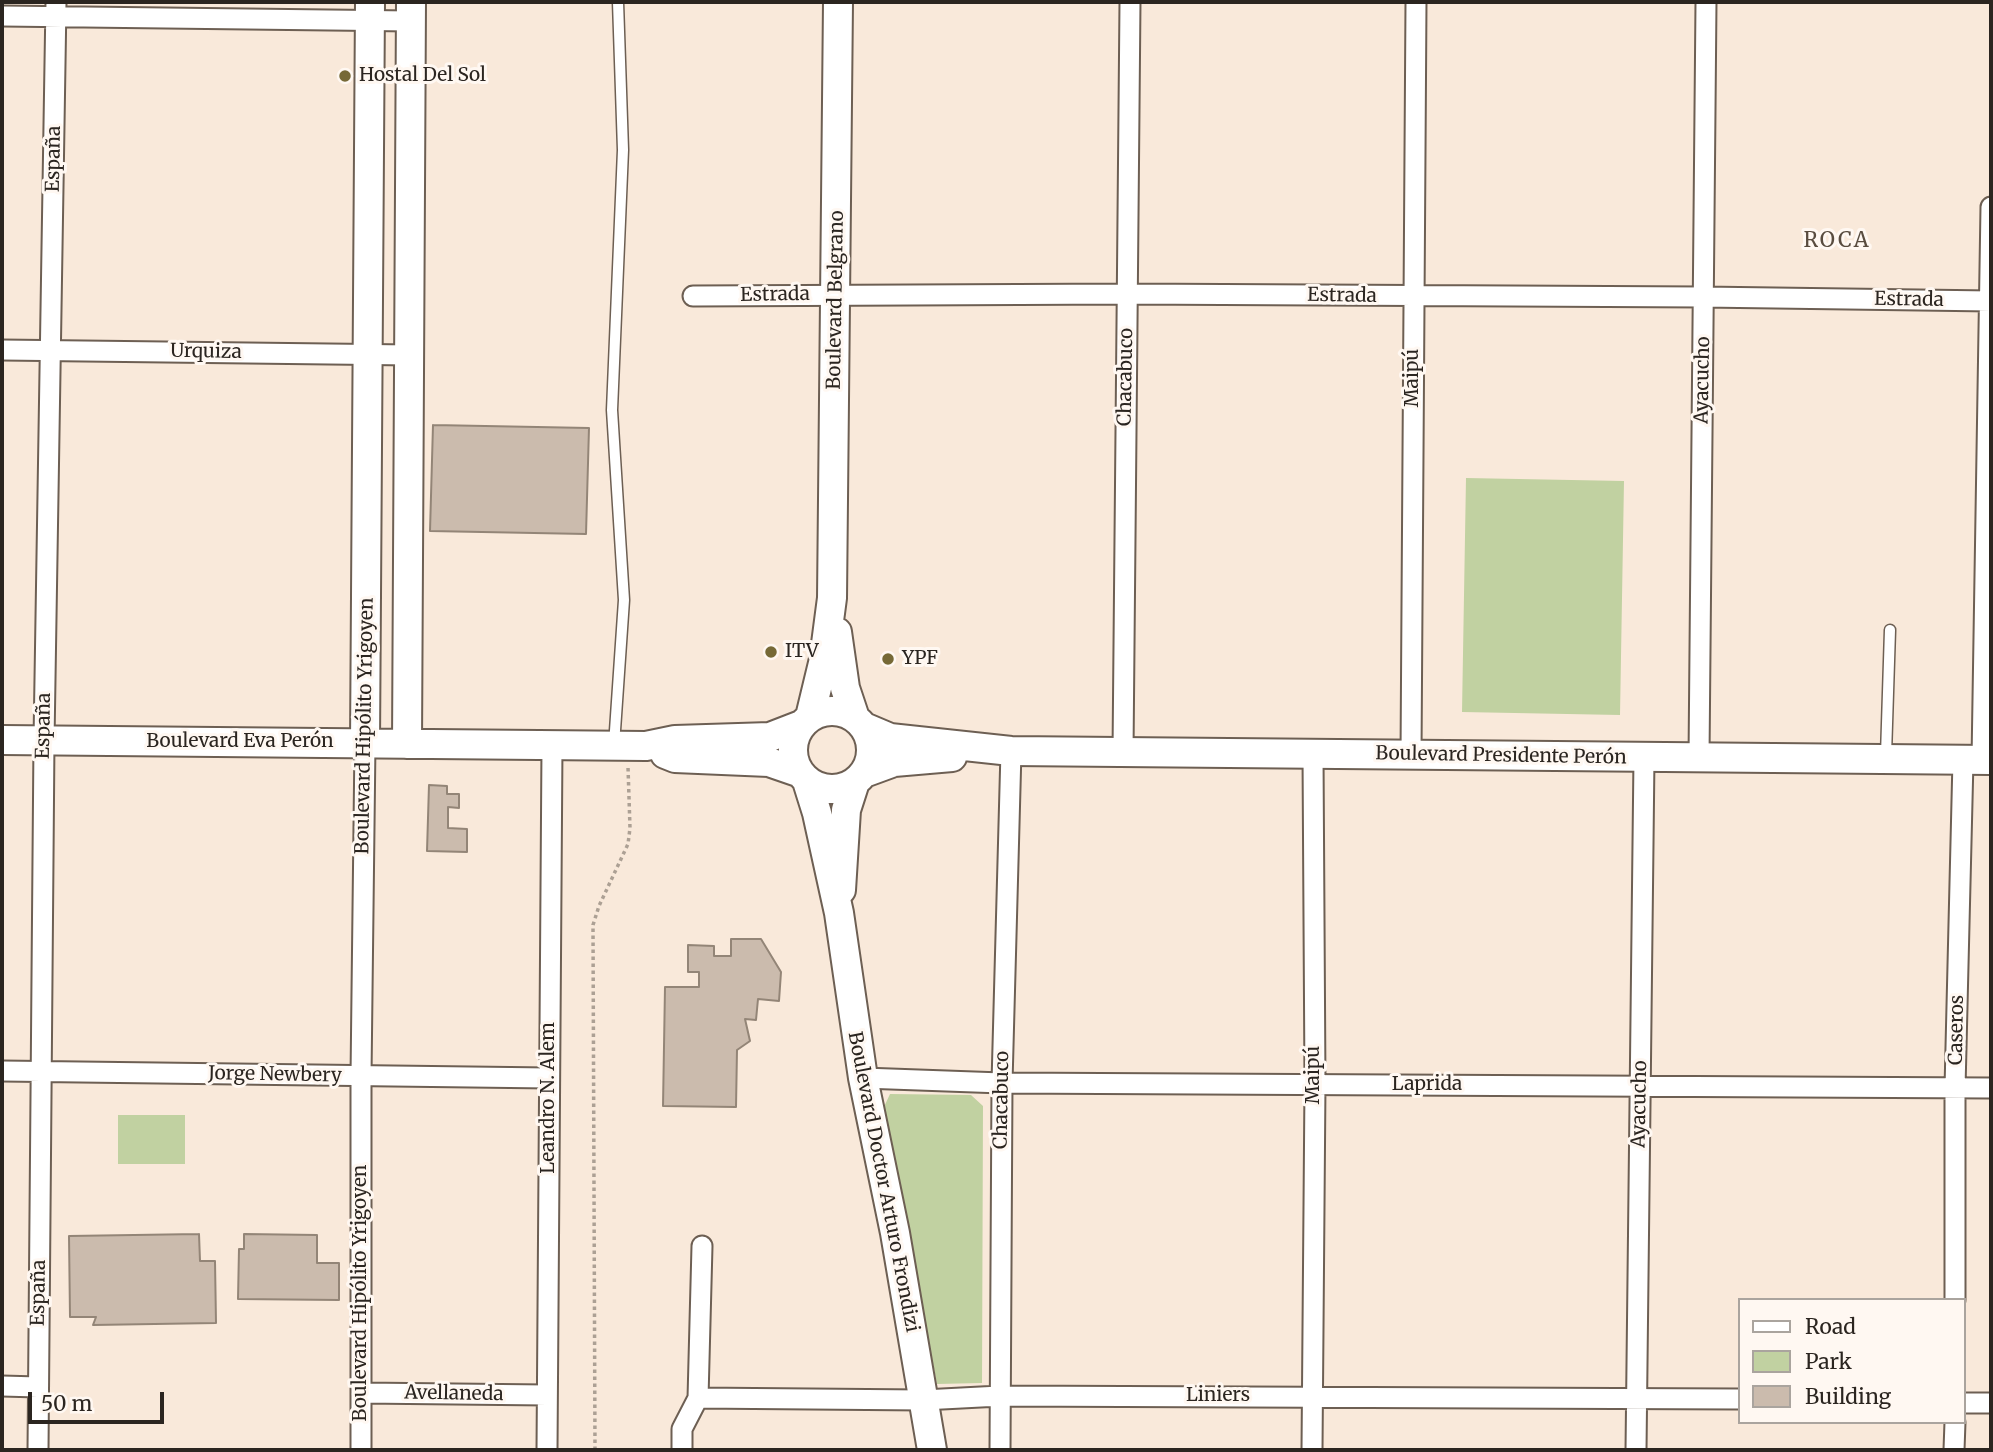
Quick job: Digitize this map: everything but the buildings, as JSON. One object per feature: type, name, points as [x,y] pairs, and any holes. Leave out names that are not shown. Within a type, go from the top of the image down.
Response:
[{"type":"street","name":"Boulevard Belgrano","points":[[805,721],[824,659],[832,598],[838,2]]},
{"type":"street","name":"Chacabuco","points":[[1123,752],[1130,2]]},
{"type":"street","name":"Maipú","points":[[1411,755],[1416,2]]},
{"type":"street","name":"Ayacucho","points":[[1699,757],[1706,2]]},
{"type":"street","points":[[2,16],[56,9],[411,11],[407,744]]},
{"type":"street","name":"España","points":[[38,1450],[44,740],[56,9]]},
{"type":"street","name":"Boulevard Hipólito Yrigoyen","points":[[361,1450],[360,1076],[370,11]]},
{"type":"street","name":"Caseros","points":[[1955,1298],[1955,1088],[1979,760],[1989,536],[1991,207]]},
{"type":"street","name":"Estrada","points":[[693,296],[1127,294],[1991,301]]},
{"type":"street","name":"Urquiza","points":[[2,351],[411,355]]},
{"type":"street","name":"Boulevard Belgrano","points":[[832,598],[845,688],[859,723]]},
{"type":"street","name":"Boulevard Presidente Perón","points":[[629,746],[675,740],[770,737],[821,712],[834,711],[890,738],[1011,751],[1979,760]]},
{"type":"street","points":[[803,776],[793,760],[792,748],[794,736],[805,721]]},
{"type":"street","points":[[859,723],[869,737],[871,748],[870,761],[859,778]]},
{"type":"street","name":"Boulevard Eva Perón","points":[[2,740],[629,746]]},
{"type":"street","name":"Leandro N. Alem","points":[[547,1450],[552,746]]},
{"type":"street","name":"Boulevard Presidente Perón","points":[[629,746],[675,758],[769,762],[803,776],[817,787],[830,789],[843,788],[894,762],[1011,751]]},
{"type":"street","name":"Chacabuco","points":[[1000,1450],[1002,1083],[1011,751]]},
{"type":"street","name":"Maipú","points":[[1312,1450],[1315,1084],[1313,754]]},
{"type":"street","name":"Ayacucho","points":[[1636,1450],[1644,757]]},
{"type":"street","name":"Boulevard Doctor Arturo Frondizi","points":[[803,776],[817,813],[839,913],[863,1078],[894,1233],[932,1450]]},
{"type":"street","name":"Boulevard Doctor Arturo Frondizi","points":[[839,913],[846,810],[859,778]]},
{"type":"street","name":"Jorge Newbery","points":[[2,1071],[549,1078]]},
{"type":"street","name":"Laprida","points":[[863,1078],[1002,1083],[1991,1088]]},
{"type":"street","points":[[682,1450],[682,1429],[698,1398],[702,1245]]},
{"type":"street","points":[[2,1386],[38,1387]]},
{"type":"street","name":"Avellaneda","points":[[362,1393],[547,1395]]},
{"type":"street","name":"Liniers","points":[[698,1398],[923,1400],[1000,1396],[1313,1396],[1738,1399]]},
{"type":"street","points":[[1965,1403],[1991,1403]]},
{"type":"street","points":[[1954,1450],[1955,1424]]},
{"type":"lane","points":[[618,2],[622,150],[612,410],[624,600],[629,746]]},
{"type":"lane","points":[[1886,759],[1890,630]]},
{"type":"path","points":[[595,1450],[593,925],[628,844],[629,746]]},
{"type":"green space","points":[[1466,478],[1624,481],[1620,715],[1462,712]]},
{"type":"green space","points":[[890,1094],[971,1095],[983,1106],[982,1383],[937,1384],[883,1109]]},
{"type":"green space","points":[[118,1115],[185,1115],[185,1164],[118,1164]]},
{"type":"place","name":"Hostal Del Sol","points":[[345,76]]},
{"type":"place","name":"ITV","points":[[771,652]]},
{"type":"place","name":"YPF","points":[[888,659]]},
{"type":"district","name":"ROCA","points":[[1837,241]]}]
